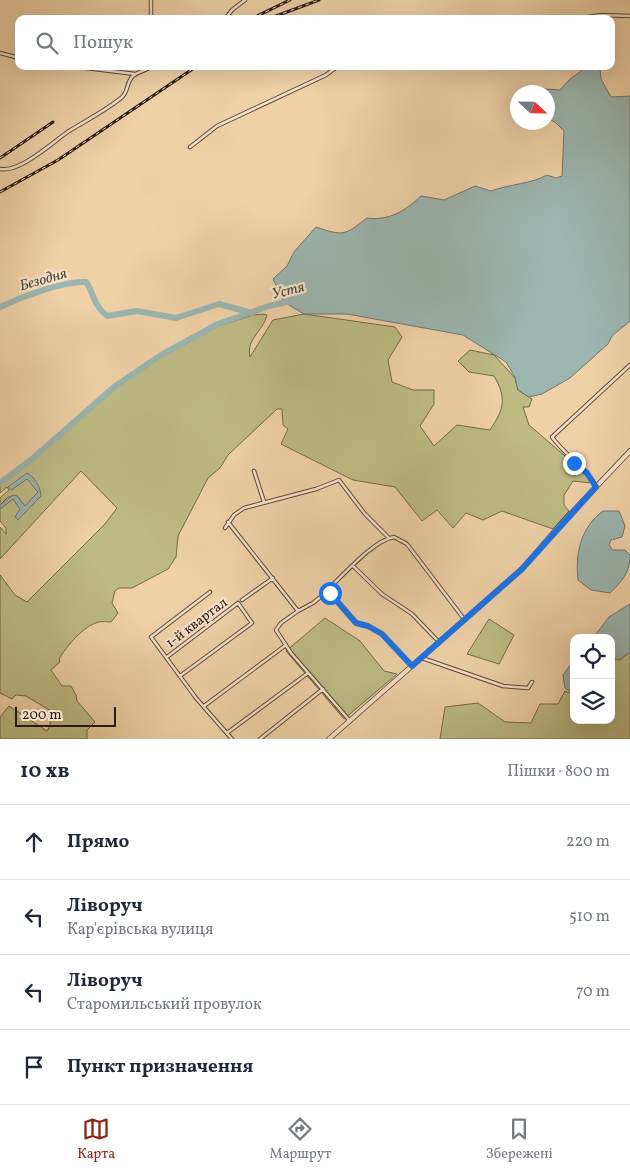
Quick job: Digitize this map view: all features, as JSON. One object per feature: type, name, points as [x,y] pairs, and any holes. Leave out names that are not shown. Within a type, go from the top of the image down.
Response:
[{"type":"street","points":[[151,0],[151,15]]},
{"type":"street","points":[[228,15],[245,0]]},
{"type":"street","points":[[615,15],[630,16]]},
{"type":"street","points":[[0,53],[15,57]]},
{"type":"street","points":[[102,70],[135,74]]},
{"type":"street","points":[[0,169],[20,164],[35,156],[68,132],[110,107],[127,93],[130,79],[135,74],[145,70]]},
{"type":"street","points":[[190,147],[217,126],[326,75],[333,70]]},
{"type":"street","points":[[596,487],[587,473],[574,463],[552,437],[630,365]]},
{"type":"street","points":[[329,739],[522,569],[630,452]]},
{"type":"street","points":[[254,471],[264,502]]},
{"type":"street","points":[[225,528],[228,522],[244,508],[316,489],[339,480],[365,514],[389,538],[402,540],[407,544],[464,620]]},
{"type":"street","points":[[228,522],[298,611]]},
{"type":"street","points":[[350,721],[308,672],[276,628],[298,611],[313,603],[375,546],[389,538]]},
{"type":"street","points":[[353,566],[382,594],[412,614],[439,642]]},
{"type":"street","points":[[242,600],[273,578]]},
{"type":"street","points":[[326,591],[330,593],[356,623],[368,626],[382,634],[412,666]]},
{"type":"street","name":"1-й квартал","points":[[180,676],[252,623],[238,603],[166,657],[152,635],[210,592]]},
{"type":"street","points":[[204,706],[286,644]]},
{"type":"street","points":[[166,657],[232,739]]},
{"type":"street","points":[[422,658],[503,686],[528,688],[532,682]]},
{"type":"street","points":[[227,733],[308,672]]},
{"type":"street","points":[[260,739],[323,689]]},
{"type":"shaded area","points":[[304,314],[395,327],[402,337],[388,360],[392,382],[413,390],[434,390],[434,404],[420,426],[434,446],[457,425],[490,430],[501,409],[502,397],[498,384],[494,376],[469,372],[458,361],[470,350],[494,355],[515,378],[518,390],[532,399],[529,407],[523,407],[529,425],[587,475],[592,483],[573,481],[564,495],[564,505],[569,511],[553,529],[502,511],[483,520],[466,513],[453,528],[437,510],[422,521],[395,487],[353,480],[281,444],[288,429],[283,425],[282,409],[277,409],[228,455],[220,468],[208,478],[178,536],[176,557],[168,569],[132,588],[119,588],[115,591],[112,603],[118,613],[111,622],[99,622],[87,627],[71,643],[59,659],[60,662],[51,670],[62,686],[71,686],[77,701],[95,722],[87,730],[87,739],[0,739],[0,717],[9,706],[47,731],[50,726],[51,711],[26,696],[16,695],[12,699],[0,693],[0,575],[15,595],[27,602],[104,525],[117,508],[81,471],[0,559],[0,527],[6,534],[6,528],[0,521],[0,509],[13,499],[20,509],[15,517],[41,496],[30,475],[9,487],[11,490],[28,478],[38,492],[25,506],[17,496],[8,497],[0,505],[0,498],[9,490],[7,487],[0,493],[0,484],[33,460],[134,373],[219,326],[253,315],[267,315],[250,345],[250,357],[273,320]]},
{"type":"shaded area","points":[[325,618],[360,641],[384,671],[397,674],[344,719],[286,651]]},
{"type":"shaded area","points":[[489,619],[514,635],[499,664],[467,654]]},
{"type":"shaded area","points":[[630,652],[630,739],[440,739],[445,707],[478,703],[505,722],[531,723],[540,704],[558,704],[565,691],[570,693],[570,724],[615,724],[615,659],[620,660]]},
{"type":"water","points":[[582,70],[600,70],[601,79],[611,97],[630,96],[630,321],[612,336],[608,344],[570,378],[542,394],[529,397],[518,390],[515,377],[506,362],[463,335],[347,314],[304,314],[284,302],[273,279],[287,266],[294,252],[316,227],[343,233],[367,218],[375,219],[396,214],[421,196],[444,200],[475,186],[491,191],[547,175],[556,178],[562,176],[564,131],[556,123],[555,90],[560,90],[570,79]]},
{"type":"water","points":[[27,473],[37,483],[41,496],[18,520],[15,517],[20,509],[13,499],[0,509],[0,505],[13,495],[17,496],[25,506],[38,492],[27,479],[11,490],[8,487]]},
{"type":"water","points":[[603,511],[619,511],[625,526],[622,537],[611,540],[609,545],[613,550],[625,550],[630,555],[629,567],[618,585],[610,593],[591,590],[578,580],[577,570],[581,541],[589,525]]},
{"type":"water","points":[[630,604],[630,652],[619,660],[615,659],[615,634],[596,634],[609,617]]},
{"type":"water","points":[[570,665],[570,691],[565,688],[563,675]]},
{"type":"waterway","name":"Безодня","points":[[0,307],[30,294],[54,287],[86,282],[99,308],[107,316],[137,311],[176,318],[219,304],[252,313]]},
{"type":"waterway","name":"Устя","points":[[0,483],[32,459],[114,387],[161,355],[218,324],[269,306],[292,301]]},
{"type":"railway","points":[[259,15],[290,0]]},
{"type":"railway","points":[[279,15],[319,0]]},
{"type":"railway","points":[[0,192],[58,160],[191,70]]},
{"type":"railway","points":[[0,158],[53,122]]},
{"type":"route","points":[[330,593],[356,623],[368,626],[382,634],[412,666],[522,569],[596,487],[587,473],[574,463]]}]
